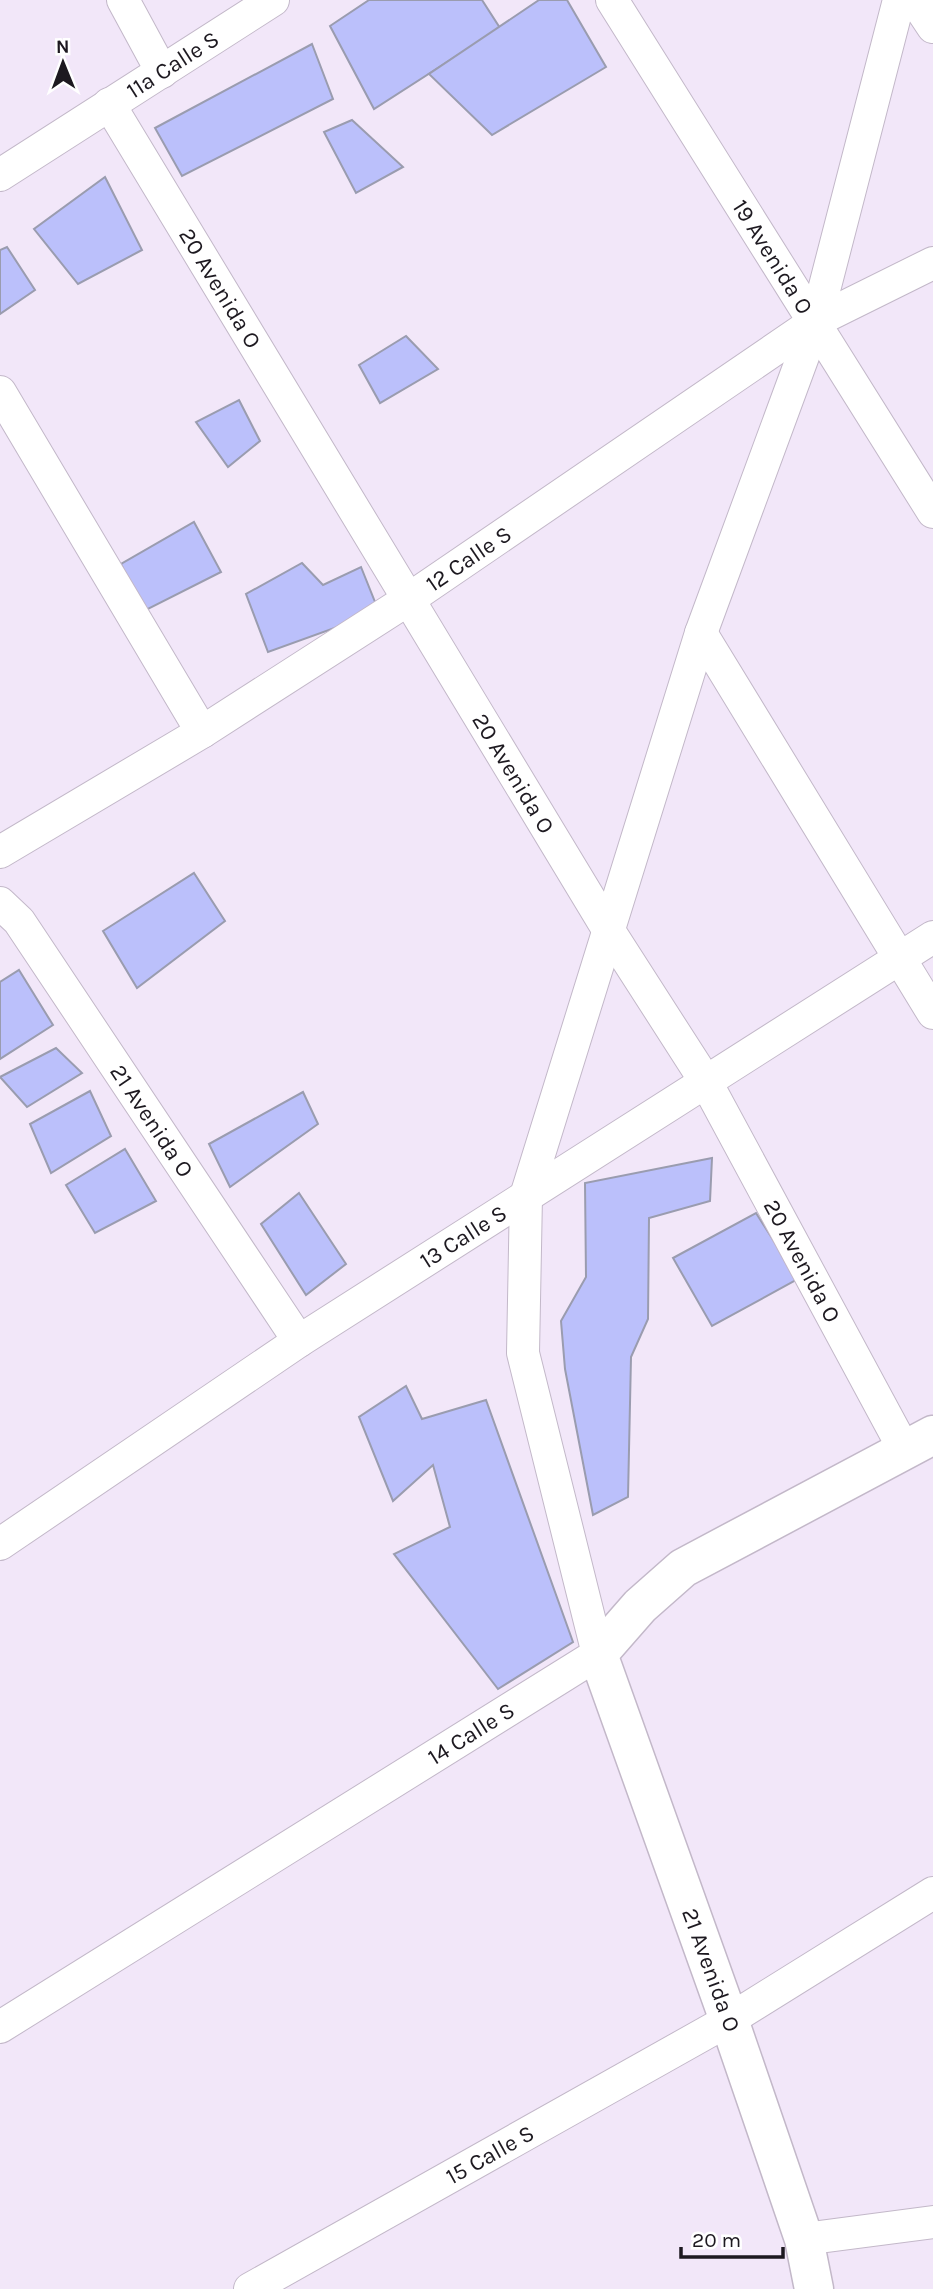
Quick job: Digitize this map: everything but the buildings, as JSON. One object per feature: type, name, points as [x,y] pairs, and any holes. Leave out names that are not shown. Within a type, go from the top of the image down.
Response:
[{"type":"street","points":[[123,0],[162,72]]},
{"type":"street","name":"11a Calle S","points":[[0,175],[273,0]]},
{"type":"street","name":"19 Avenida O","points":[[612,0],[816,321],[933,512]]},
{"type":"street","points":[[598,1654],[523,1353],[526,1196],[701,633],[816,321],[899,0]]},
{"type":"street","points":[[915,0],[933,27]]},
{"type":"street","name":"20 Avenida O","points":[[109,104],[609,931],[706,1082],[919,1443]]},
{"type":"street","name":"12 Calle S","points":[[0,852],[202,732],[409,599],[816,321],[933,262]]},
{"type":"street","points":[[0,393],[202,732]]},
{"type":"street","points":[[701,633],[933,1013]]},
{"type":"street","name":"21 Avenida O","points":[[0,904],[19,921],[299,1341]]},
{"type":"street","name":"13 Calle S","points":[[0,1544],[299,1341],[933,937]]},
{"type":"street","name":"14 Calle S","points":[[0,2027],[598,1654],[639,1606],[683,1568],[919,1443]]},
{"type":"street","name":"21 Avenida O","points":[[598,1654],[804,2239],[814,2289]]},
{"type":"street","name":"15 Calle S","points":[[250,2289],[729,2020],[932,1896]]},
{"type":"street","points":[[804,2239],[933,2222]]}]
